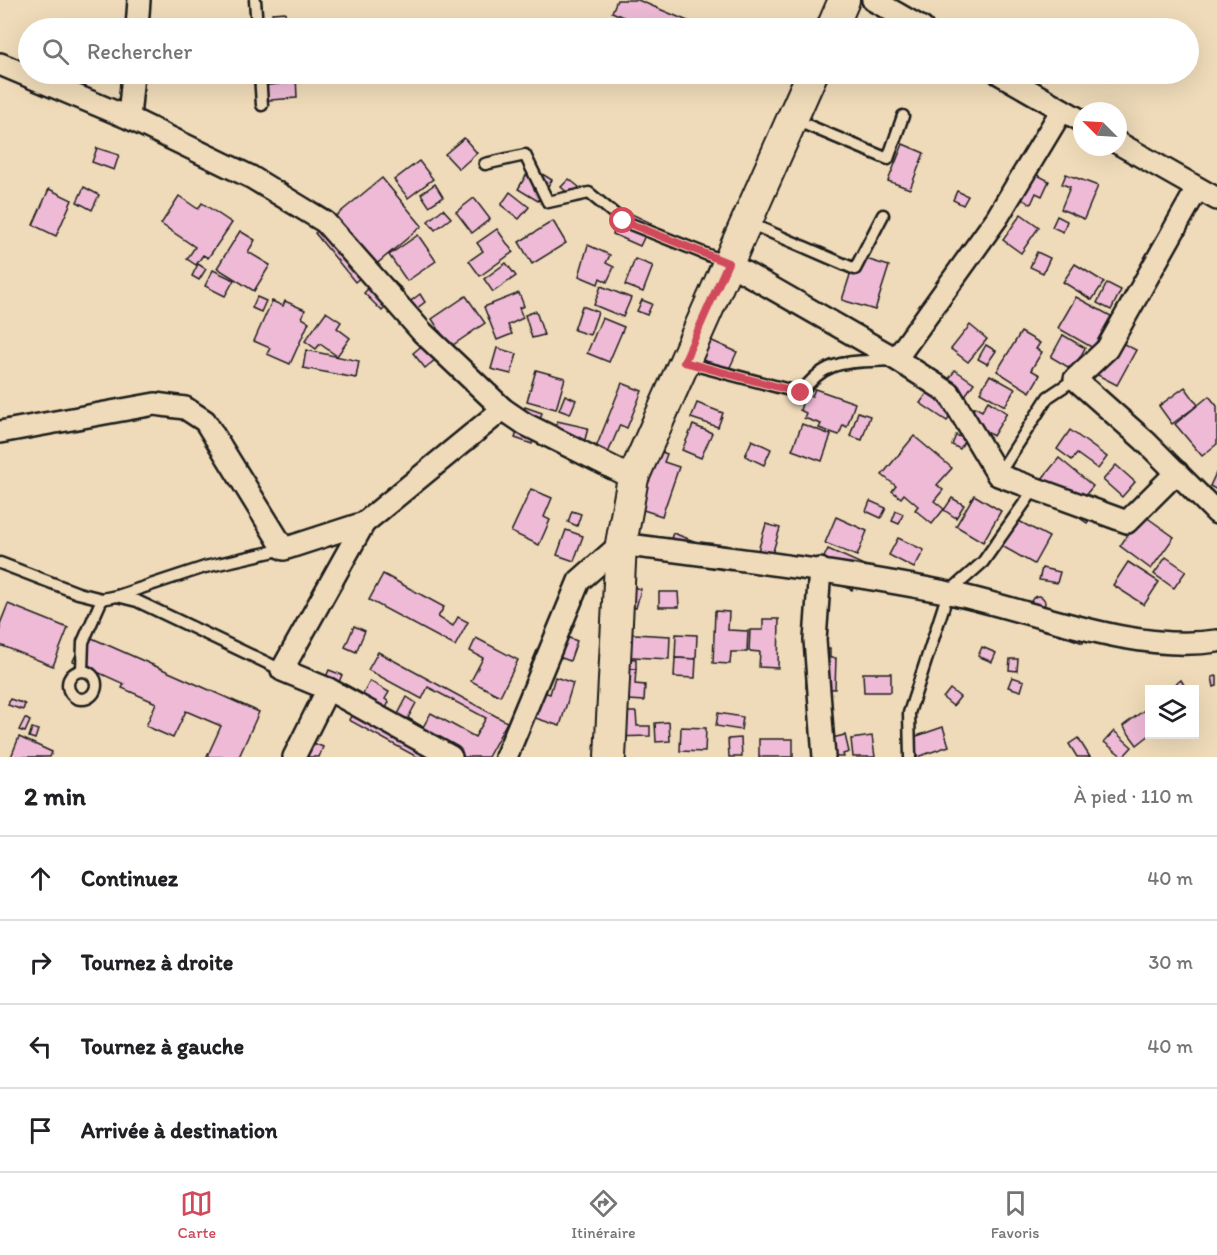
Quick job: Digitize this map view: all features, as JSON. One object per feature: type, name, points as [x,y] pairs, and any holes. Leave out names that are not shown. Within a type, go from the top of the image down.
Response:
[{"type":"main road","points":[[836,18],[844,0]]},
{"type":"main road","points":[[610,757],[621,544],[633,478],[807,84]]},
{"type":"street","points":[[138,18],[139,0]]},
{"type":"street","points":[[873,0],[904,18]]},
{"type":"street","points":[[0,64],[18,72]]},
{"type":"street","points":[[48,84],[129,118],[251,177],[325,222],[422,332],[503,409],[525,424],[633,478]]},
{"type":"street","points":[[129,118],[132,84]]},
{"type":"street","points":[[1017,84],[1073,117]]},
{"type":"street","points":[[896,359],[997,218],[1062,110]]},
{"type":"street","points":[[1127,147],[1217,199]]},
{"type":"street","points":[[1197,189],[1107,349],[1075,379],[1145,441],[1217,513]]},
{"type":"street","points":[[728,263],[896,359],[949,393],[998,475],[1127,522],[1176,472]]},
{"type":"street","points":[[0,432],[155,404],[185,408],[205,421],[284,549],[364,523],[503,409]]},
{"type":"street","points":[[364,523],[282,670],[328,688],[450,757]]},
{"type":"street","points":[[506,757],[579,581],[621,544],[820,569],[948,593],[1136,640],[1217,641]]},
{"type":"street","points":[[820,569],[815,640],[824,757]]},
{"type":"street","points":[[294,757],[328,688]]},
{"type":"lane","points":[[255,0],[256,18]]},
{"type":"lane","points":[[261,84],[262,105]]},
{"type":"lane","points":[[792,118],[888,159],[903,116]]},
{"type":"lane","points":[[486,164],[525,155],[549,202],[590,193],[623,221],[728,263]]},
{"type":"lane","points":[[746,222],[855,269],[883,215]]},
{"type":"lane","points":[[684,362],[801,393],[814,375],[836,364],[896,359]]},
{"type":"lane","points":[[998,475],[1048,397],[1075,379]]},
{"type":"lane","points":[[910,757],[909,713],[948,593],[982,562],[1035,488]]},
{"type":"lane","points":[[0,563],[78,593],[102,599],[205,567],[284,549]]},
{"type":"lane","points":[[117,596],[136,601],[282,670]]},
{"type":"lane","points":[[82,670],[83,642],[102,599]]},
{"type":"building","points":[[617,0],[638,0],[681,18],[626,18],[612,12]]},
{"type":"building","points":[[285,12],[286,18],[273,18],[272,13]]},
{"type":"building","points":[[296,84],[297,98],[257,101],[257,86]]},
{"type":"building","points":[[464,138],[477,153],[459,169],[445,154]]},
{"type":"building","points":[[903,144],[924,153],[910,189],[888,181]]},
{"type":"building","points":[[97,148],[119,155],[114,170],[92,162]]},
{"type":"building","points":[[419,161],[433,179],[408,198],[394,180]]},
{"type":"building","points":[[531,167],[552,180],[538,201],[518,189]]},
{"type":"building","points":[[1028,170],[1049,181],[1042,196],[1036,193],[1031,204],[1015,196]]},
{"type":"building","points":[[1066,174],[1098,186],[1084,219],[1061,209],[1070,187],[1062,184]]},
{"type":"building","points":[[382,178],[422,226],[355,282],[315,233]]},
{"type":"building","points":[[569,179],[579,187],[571,196],[561,187]]},
{"type":"building","points":[[435,184],[443,197],[429,206],[421,194]]},
{"type":"building","points":[[84,187],[99,195],[92,210],[77,202]]},
{"type":"building","points":[[49,189],[72,200],[56,236],[33,225]]},
{"type":"building","points":[[957,191],[968,196],[963,205],[953,200]]},
{"type":"building","points":[[510,192],[529,207],[519,219],[501,205]]},
{"type":"building","points":[[179,196],[198,209],[202,203],[232,223],[208,258],[203,255],[196,265],[187,259],[195,247],[161,224]]},
{"type":"building","points":[[474,198],[490,219],[472,233],[456,212]]},
{"type":"building","points":[[443,209],[451,218],[435,230],[428,221]]},
{"type":"building","points":[[623,210],[651,223],[640,246],[613,234]]},
{"type":"building","points":[[1021,214],[1039,227],[1021,253],[1003,240]]},
{"type":"building","points":[[1057,216],[1067,221],[1063,232],[1052,227]]},
{"type":"building","points":[[553,221],[566,243],[532,264],[519,242]]},
{"type":"building","points":[[497,229],[513,252],[480,276],[469,261],[483,251],[477,243]]},
{"type":"building","points":[[240,231],[255,240],[248,252],[270,265],[254,291],[217,268]]},
{"type":"building","points":[[418,235],[436,261],[407,281],[389,255]]},
{"type":"building","points":[[588,245],[610,255],[606,263],[614,267],[607,282],[600,278],[598,284],[579,276]]},
{"type":"building","points":[[1037,252],[1050,258],[1043,273],[1030,267]]},
{"type":"building","points":[[856,256],[889,266],[875,310],[842,300]]},
{"type":"building","points":[[635,259],[653,266],[643,292],[625,285]]},
{"type":"building","points":[[506,263],[516,276],[493,292],[484,279]]},
{"type":"building","points":[[198,264],[206,269],[199,280],[192,276]]},
{"type":"building","points":[[1075,264],[1104,282],[1092,300],[1063,282]]},
{"type":"building","points":[[213,270],[234,280],[225,296],[205,286]]},
{"type":"building","points":[[384,272],[403,290],[382,311],[364,293]]},
{"type":"building","points":[[1107,283],[1121,290],[1111,310],[1097,303]]},
{"type":"building","points":[[601,286],[631,298],[623,317],[594,305]]},
{"type":"building","points":[[519,293],[524,306],[519,308],[523,318],[508,325],[512,334],[497,340],[484,307]]},
{"type":"building","points":[[420,294],[425,302],[408,315],[403,307]]},
{"type":"building","points":[[466,296],[485,323],[450,347],[432,319]]},
{"type":"building","points":[[257,297],[266,301],[261,312],[252,308]]},
{"type":"building","points":[[1076,297],[1111,316],[1093,348],[1058,328]]},
{"type":"building","points":[[642,300],[652,304],[647,315],[637,311]]},
{"type":"building","points":[[272,301],[283,306],[285,301],[305,310],[302,318],[309,322],[290,364],[267,354],[270,348],[254,341]]},
{"type":"building","points":[[582,306],[598,312],[590,335],[574,330]]},
{"type":"building","points":[[536,311],[544,335],[532,338],[525,315]]},
{"type":"building","points":[[326,312],[341,322],[337,328],[350,338],[337,356],[320,344],[316,349],[305,341]]},
{"type":"building","points":[[602,318],[624,327],[609,362],[587,353]]},
{"type":"building","points":[[970,325],[987,339],[968,362],[951,349]]},
{"type":"building","points":[[1021,332],[1040,343],[1036,349],[1042,352],[1031,370],[1040,375],[1030,392],[997,371]]},
{"type":"building","points":[[1063,335],[1085,348],[1073,370],[1051,357]]},
{"type":"building","points":[[1108,336],[1136,350],[1117,385],[1090,371]]},
{"type":"building","points":[[710,340],[737,352],[724,380],[697,368]]},
{"type":"building","points":[[424,344],[446,351],[425,368],[413,353]]},
{"type":"building","points":[[986,345],[996,351],[987,364],[978,359]]},
{"type":"building","points":[[497,348],[517,354],[511,374],[491,369]]},
{"type":"building","points":[[306,350],[359,361],[356,378],[303,368]]},
{"type":"building","points":[[536,370],[565,378],[556,409],[527,401]]},
{"type":"building","points":[[955,370],[974,383],[947,421],[920,403],[941,374],[949,379]]},
{"type":"building","points":[[990,375],[1015,389],[1005,406],[980,392]]},
{"type":"building","points":[[622,383],[642,391],[627,428],[620,425],[605,460],[593,455]]},
{"type":"building","points":[[1185,387],[1198,405],[1172,424],[1159,406]]},
{"type":"building","points":[[815,389],[855,403],[847,427],[843,425],[839,435],[819,428],[821,424],[804,418],[806,413],[800,410],[805,394],[812,396]]},
{"type":"building","points":[[565,395],[576,400],[570,414],[559,410]]},
{"type":"building","points":[[1209,396],[1217,406],[1217,444],[1202,456],[1175,424]]},
{"type":"building","points":[[988,401],[1007,413],[993,436],[967,419],[975,407],[982,411]]},
{"type":"building","points":[[697,403],[723,413],[718,427],[691,418]]},
{"type":"building","points":[[525,407],[542,413],[532,444],[515,438]]},
{"type":"building","points":[[858,412],[870,416],[862,440],[850,436]]},
{"type":"building","points":[[557,421],[588,428],[582,451],[552,444]]},
{"type":"building","points":[[802,424],[831,435],[822,461],[792,450]]},
{"type":"building","points":[[693,425],[712,433],[701,458],[682,450]]},
{"type":"building","points":[[1070,430],[1107,457],[1098,469],[1077,454],[1072,460],[1057,449]]},
{"type":"building","points":[[956,435],[965,439],[960,449],[952,445]]},
{"type":"building","points":[[914,436],[952,468],[937,485],[943,490],[934,501],[944,509],[932,524],[915,510],[918,506],[904,494],[901,498],[892,491],[896,486],[882,475]]},
{"type":"building","points":[[752,440],[771,449],[764,465],[745,456]]},
{"type":"building","points":[[654,449],[667,454],[664,462],[679,467],[662,516],[634,507]]},
{"type":"building","points":[[1059,458],[1093,486],[1071,512],[1037,485]]},
{"type":"building","points":[[1116,465],[1135,482],[1122,497],[1103,480]]},
{"type":"building","points":[[1217,473],[1217,490],[1210,486]]},
{"type":"building","points":[[531,489],[552,498],[544,517],[550,520],[539,545],[511,532]]},
{"type":"building","points":[[974,495],[1001,511],[983,542],[956,526]]},
{"type":"building","points":[[952,498],[964,505],[956,518],[944,510]]},
{"type":"building","points":[[870,501],[886,508],[881,518],[866,511]]},
{"type":"building","points":[[1082,506],[1093,514],[1087,523],[1075,515]]},
{"type":"building","points":[[572,511],[581,514],[577,526],[568,522]]},
{"type":"building","points":[[896,511],[903,514],[899,524],[892,521]]},
{"type":"building","points":[[1142,514],[1174,537],[1151,569],[1120,546]]},
{"type":"building","points":[[836,517],[867,531],[857,556],[825,543]]},
{"type":"building","points":[[1015,519],[1049,537],[1034,564],[1000,545]]},
{"type":"building","points":[[766,524],[780,528],[771,558],[757,554]]},
{"type":"building","points":[[566,530],[583,536],[574,561],[557,555]]},
{"type":"building","points":[[673,533],[694,541],[687,560],[666,552]]},
{"type":"building","points":[[898,538],[924,550],[914,568],[889,555]]},
{"type":"building","points":[[828,549],[864,565],[852,590],[816,574]]},
{"type":"building","points":[[1166,557],[1186,571],[1174,588],[1154,574]]},
{"type":"building","points":[[1128,562],[1159,582],[1144,605],[1113,585]]},
{"type":"building","points":[[1042,568],[1060,572],[1057,583],[1039,580]]},
{"type":"building","points":[[383,574],[444,607],[438,617],[453,626],[458,617],[468,622],[455,646],[369,600]]},
{"type":"building","points":[[624,585],[641,589],[636,608],[619,604]]},
{"type":"building","points":[[659,592],[678,592],[679,607],[659,607]]},
{"type":"building","points":[[1035,596],[1041,596],[1045,603],[1041,610],[1035,610],[1031,606],[1031,600]]},
{"type":"building","points":[[8,604],[68,628],[53,666],[0,645],[0,624]]},
{"type":"building","points":[[715,611],[729,612],[728,630],[748,631],[747,652],[731,652],[730,664],[713,663]]},
{"type":"building","points":[[763,619],[779,619],[778,668],[759,667],[760,652],[749,651],[750,630],[763,630]]},
{"type":"building","points":[[1075,620],[1089,624],[1083,643],[1069,638]]},
{"type":"building","points":[[354,626],[365,631],[356,652],[345,647]]},
{"type":"building","points":[[616,633],[670,636],[669,659],[615,656]]},
{"type":"building","points":[[559,634],[577,641],[570,661],[551,654]]},
{"type":"building","points":[[676,634],[697,635],[696,659],[675,658]]},
{"type":"building","points":[[85,635],[259,712],[239,757],[207,757],[221,726],[186,711],[173,738],[146,726],[156,703],[122,688],[124,684],[73,661]]},
{"type":"building","points":[[476,638],[518,660],[500,696],[471,681],[483,658],[470,651]]},
{"type":"building","points":[[982,647],[996,653],[992,662],[978,656]]},
{"type":"building","points":[[807,648],[830,648],[830,658],[836,658],[835,689],[806,688]]},
{"type":"building","points":[[378,652],[507,722],[488,757],[417,757],[349,720],[354,710],[336,700],[345,684],[363,694],[370,681],[389,692],[385,699],[389,702],[385,710],[397,716],[407,697],[416,703],[408,718],[423,727],[431,713],[475,737],[486,718],[428,687],[422,699],[368,670]]},
{"type":"building","points":[[614,658],[636,659],[636,669],[615,668]]},
{"type":"building","points":[[675,658],[696,659],[695,678],[674,677]]},
{"type":"building","points":[[1010,659],[1018,659],[1017,671],[1009,670]]},
{"type":"building","points":[[615,668],[636,669],[635,684],[645,685],[644,701],[613,699]]},
{"type":"building","points":[[329,670],[342,675],[330,703],[317,698]]},
{"type":"building","points":[[863,673],[891,673],[891,692],[864,692]]},
{"type":"building","points":[[1217,676],[1217,686],[1214,687],[1212,677]]},
{"type":"building","points":[[555,677],[573,683],[560,726],[526,715],[534,689],[550,694]]},
{"type":"building","points":[[1012,677],[1024,681],[1021,691],[1008,687]]},
{"type":"building","points":[[1181,680],[1184,685],[1173,685]]},
{"type":"building","points":[[950,689],[960,697],[953,706],[943,698]]},
{"type":"building","points":[[10,699],[25,704],[23,710],[8,705]]},
{"type":"building","points":[[1145,710],[1145,739],[1137,745],[1123,726]]},
{"type":"building","points":[[618,712],[636,712],[637,726],[650,726],[650,736],[610,737]]},
{"type":"building","points":[[718,713],[743,717],[741,730],[716,726]]},
{"type":"building","points":[[25,718],[30,721],[25,732],[19,730]]},
{"type":"building","points":[[669,722],[670,741],[656,742],[655,723]]},
{"type":"building","points":[[681,727],[706,728],[705,752],[680,751]]},
{"type":"building","points":[[943,727],[949,746],[917,757],[911,738]]},
{"type":"building","points":[[32,728],[38,730],[35,739],[29,737]]},
{"type":"building","points":[[1114,731],[1132,747],[1123,757],[1104,742]]},
{"type":"building","points":[[845,735],[849,752],[843,754],[844,757],[827,757],[823,740]]},
{"type":"building","points":[[872,736],[875,757],[853,757],[851,739]]},
{"type":"building","points":[[19,737],[52,752],[50,757],[11,757]]},
{"type":"building","points":[[741,738],[742,757],[729,757],[728,739]]},
{"type":"building","points":[[1078,738],[1090,757],[1077,757],[1069,744]]},
{"type":"building","points":[[304,739],[323,747],[319,757],[296,757]]},
{"type":"building","points":[[759,739],[793,739],[793,757],[759,757]]},
{"type":"route","points":[[623,221],[728,263],[684,362],[801,393]]}]
